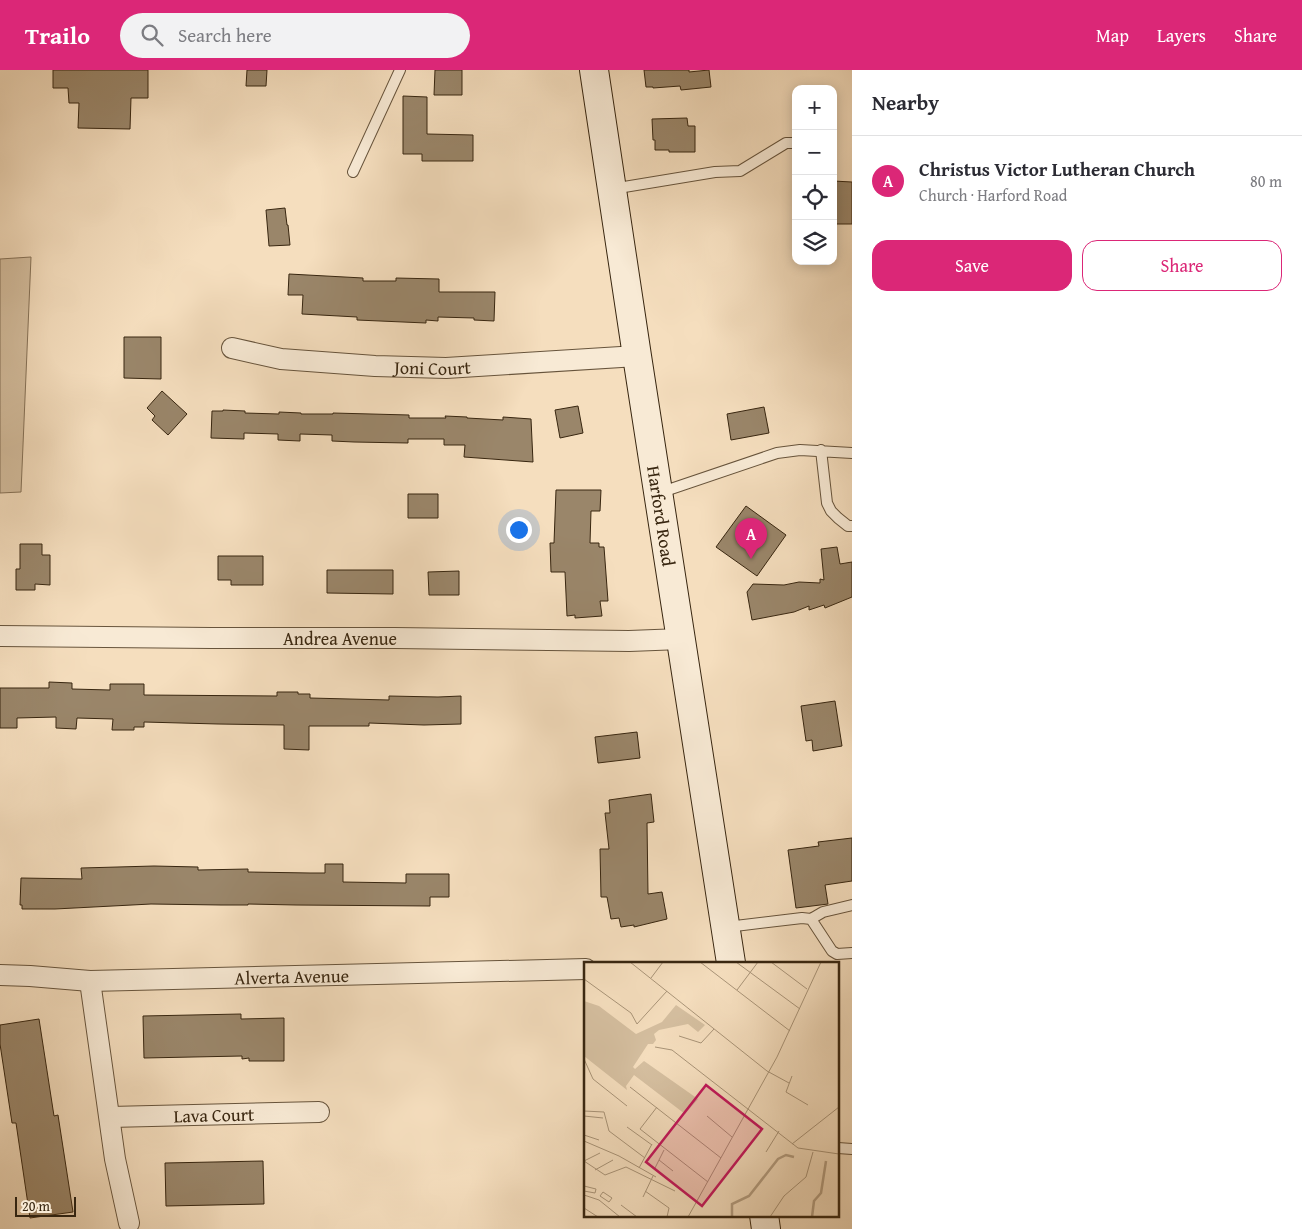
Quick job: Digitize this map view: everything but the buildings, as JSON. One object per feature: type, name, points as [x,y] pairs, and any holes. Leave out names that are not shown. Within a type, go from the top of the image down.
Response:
[{"type":"main road","name":"Harford Road","points":[[594,70],[726,927],[725,962]]},
{"type":"main road","points":[[764,1216],[766,1229]]},
{"type":"street","name":"Joni Court","points":[[232,348],[281,359],[375,366],[446,368],[637,356]]},
{"type":"street","name":"Andrea Avenue","points":[[0,636],[619,641],[681,639]]},
{"type":"street","name":"Alverta Avenue","points":[[0,975],[90,981],[584,969]]},
{"type":"street","points":[[90,981],[115,1159],[129,1223]]},
{"type":"street","name":"Lava Court","points":[[110,1117],[319,1112]]},
{"type":"lane","points":[[353,172],[400,70]]},
{"type":"lane","points":[[611,190],[715,172],[740,171],[786,143],[792,143]]},
{"type":"lane","points":[[658,493],[777,454],[800,450],[852,453]]},
{"type":"lane","points":[[820,450],[827,503],[838,518],[848,526],[852,526]]},
{"type":"lane","points":[[726,927],[802,918],[810,919],[823,912],[852,905]]},
{"type":"lane","points":[[810,919],[832,951],[836,954],[852,954]]},
{"type":"lane","points":[[839,1148],[852,1149]]},
{"type":"shaded area","points":[[31,257],[21,492],[0,493],[0,259]]},
{"type":"place","name":"Christus Victor Lutheran Church","points":[[751,559]]}]
